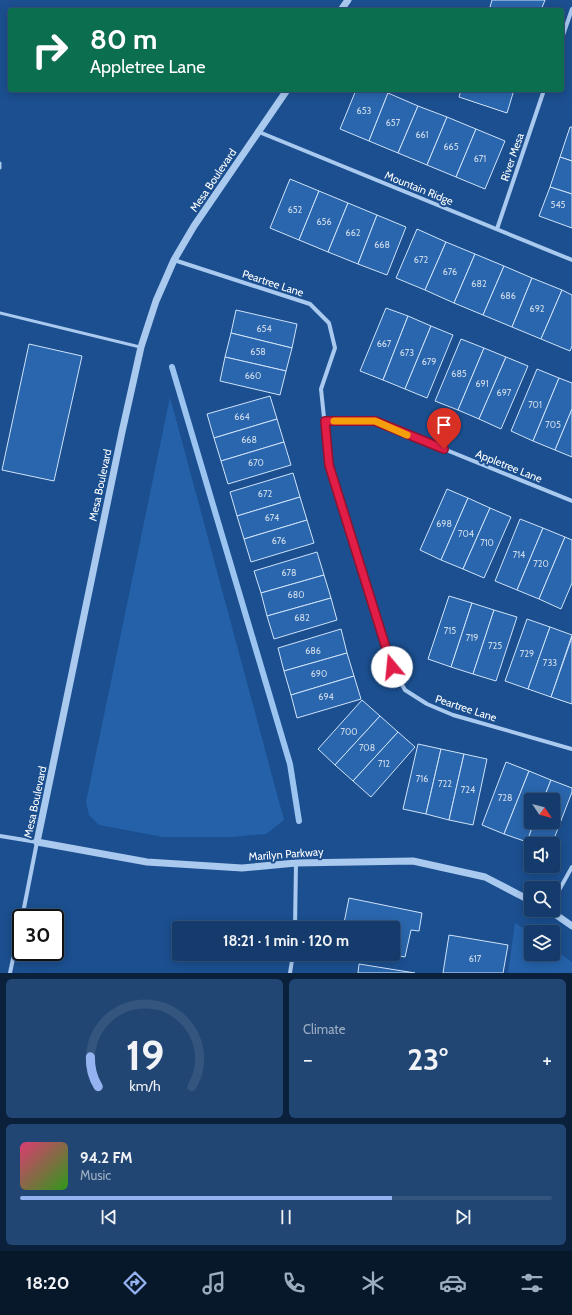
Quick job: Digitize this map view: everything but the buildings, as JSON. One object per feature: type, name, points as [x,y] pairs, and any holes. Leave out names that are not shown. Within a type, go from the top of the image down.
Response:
[{"type":"street","points":[[564,32],[572,9]]},
{"type":"street","name":"Mesa Boulevard","points":[[23,909],[141,347],[156,301],[174,260],[194,226],[286,92]]},
{"type":"street","name":"River Mesa","points":[[497,229],[543,92]]},
{"type":"street","name":"Mountain Ridge","points":[[259,132],[572,260]]},
{"type":"street","name":"Peartree Lane","points":[[174,260],[310,304],[329,323],[334,348],[321,389],[329,465],[392,667],[405,690],[427,704],[453,715],[572,749]]},
{"type":"street","name":"Appletree Lane","points":[[325,421],[375,421],[572,502]]},
{"type":"street","points":[[0,836],[37,842]]},
{"type":"street","name":"Marilyn Parkway","points":[[37,842],[147,862],[242,868],[296,863],[413,861],[485,876],[524,897]]},
{"type":"street","points":[[295,921],[296,863]]},
{"type":"street","points":[[560,888],[572,867]]},
{"type":"street","points":[[559,917],[572,926]]},
{"type":"street","name":"Mesa Boulevard","points":[[10,973],[12,961]]},
{"type":"street","points":[[290,973],[292,961]]},
{"type":"lane","points":[[0,163],[0,168]]},
{"type":"lane","points":[[0,313],[141,347]]},
{"type":"shaded area","points":[[170,397],[284,820],[266,834],[231,837],[163,837],[99,825],[89,815],[86,802]]},
{"type":"shaded area","points":[[515,923],[524,929],[524,961],[560,961],[560,954],[572,962],[572,973],[508,973]]},
{"type":"waterway","points":[[172,367],[290,764],[299,821]]},
{"type":"slow traffic","points":[[334,421],[375,421],[407,435]]},
{"type":"route","points":[[392,667],[329,465],[325,421],[375,421],[444,449]]}]
